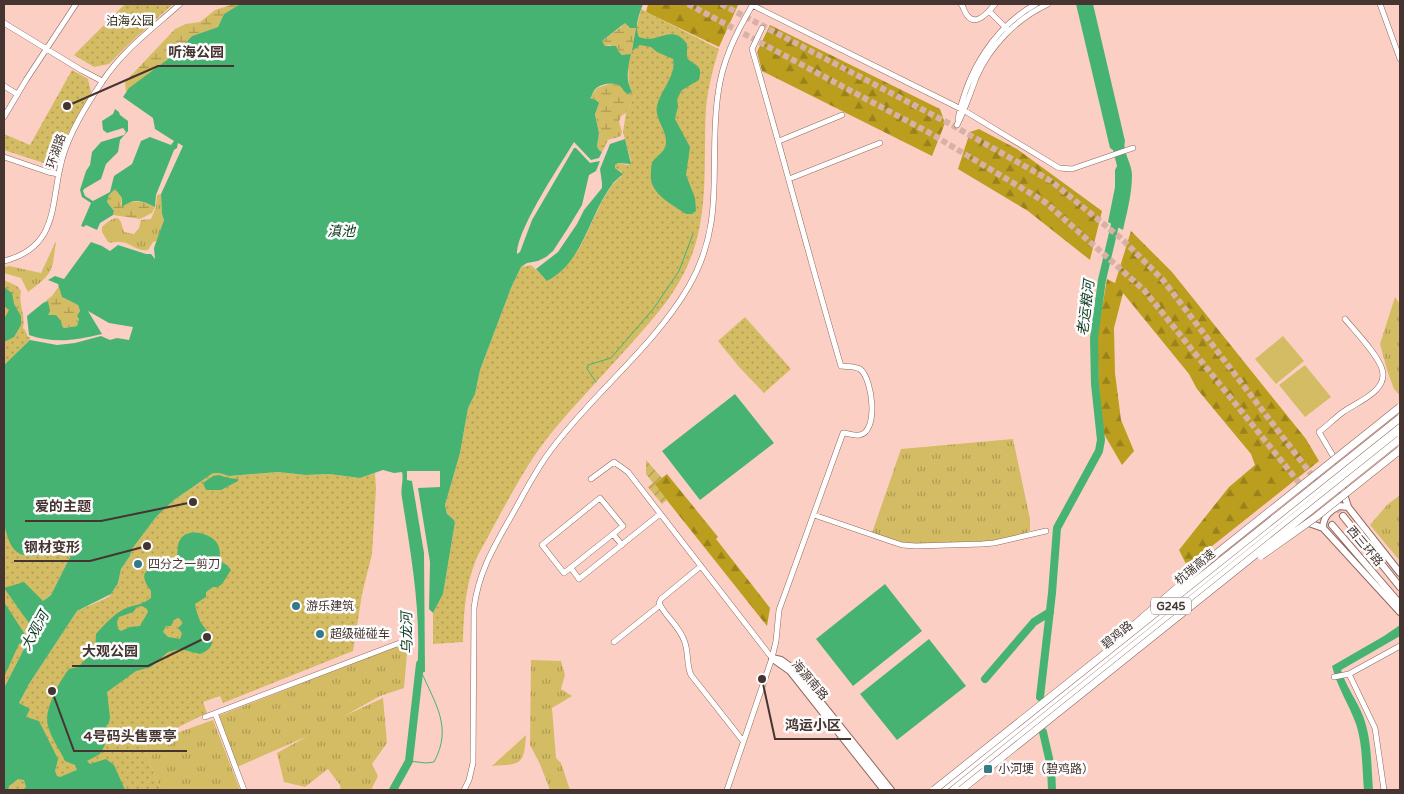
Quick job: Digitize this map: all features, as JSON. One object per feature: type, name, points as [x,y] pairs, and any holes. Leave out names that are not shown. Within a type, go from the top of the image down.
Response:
[{"type":"highway","points":[[1049,699],[1216,554],[1400,407]]},
{"type":"highway","name":"杭瑞高速","points":[[934,790],[1400,418]]},
{"type":"highway","name":"碧鸡路","points":[[941,790],[1400,423]]},
{"type":"highway","name":"碧鸡路","points":[[953,790],[1400,432]]},
{"type":"highway","points":[[960,790],[1400,439]]},
{"type":"highway","points":[[1206,595],[1316,517],[1400,450]]},
{"type":"main road","points":[[1343,478],[1342,488],[1348,507]]},
{"type":"main road","points":[[1400,573],[1348,507],[1340,501],[1315,492],[1319,518],[1323,528],[1400,612]]},
{"type":"main road","points":[[1323,528],[1324,518],[1335,508],[1348,507]]},
{"type":"main road","name":"西三环路","points":[[1343,516],[1400,587]]},
{"type":"main road","points":[[1290,521],[1311,523],[1323,528]]},
{"type":"main road","name":"西三环路","points":[[1332,525],[1400,604]]},
{"type":"main road","name":"海源南路","points":[[772,658],[790,671],[884,790]]},
{"type":"main road","name":"海源南路","points":[[772,658],[780,660],[794,670],[891,790]]},
{"type":"street","points":[[4,117],[76,4]]},
{"type":"street","name":"环湖路","points":[[4,261],[14,258],[31,248],[45,232],[53,211],[58,174],[70,137],[102,81],[128,51],[180,4]]},
{"type":"street","points":[[464,790],[473,764],[474,608],[481,574],[496,542],[551,449],[669,315],[690,284],[704,251],[712,217],[716,113],[721,74],[729,49],[743,18],[753,4],[962,110],[1059,168],[1072,169],[1133,148]]},
{"type":"street","points":[[961,4],[967,16],[971,19],[980,18],[995,4]]},
{"type":"street","points":[[962,110],[983,64],[1007,29],[1036,4]]},
{"type":"street","points":[[1007,29],[1048,4]]},
{"type":"street","points":[[1380,4],[1399,51],[1400,59]]},
{"type":"street","points":[[989,11],[1007,29]]},
{"type":"street","points":[[4,23],[102,81]]},
{"type":"street","points":[[727,790],[772,658],[779,610],[843,433],[863,434],[873,411],[870,390],[863,372],[858,368],[841,366],[752,49],[762,28]]},
{"type":"street","points":[[4,86],[17,94]]},
{"type":"street","points":[[779,141],[842,115]]},
{"type":"street","points":[[789,178],[880,144]]},
{"type":"street","points":[[4,157],[58,174]]},
{"type":"street","points":[[1342,469],[1319,432],[1380,387],[1383,376],[1378,360],[1345,319]]},
{"type":"street","points":[[591,479],[614,462],[628,472],[772,658]]},
{"type":"street","points":[[600,498],[623,526],[613,534],[564,573],[542,546],[600,498]]},
{"type":"street","points":[[571,568],[579,579],[660,514]]},
{"type":"street","points":[[814,515],[902,545],[916,546],[994,544],[1046,531]]},
{"type":"street","points":[[613,534],[622,545]]},
{"type":"street","points":[[614,642],[660,606],[661,599],[701,566]]},
{"type":"street","points":[[660,606],[682,634],[687,647],[688,670],[691,675],[743,741]]},
{"type":"street","points":[[205,717],[410,639]]},
{"type":"street","points":[[1334,677],[1347,674],[1400,646]]},
{"type":"street","points":[[1347,674],[1375,728],[1384,790]]},
{"type":"street","points":[[216,713],[244,790]]},
{"type":"green space","name":"泊海公园","points":[[125,4],[173,4],[109,64],[94,67],[74,55]]},
{"type":"green space","points":[[240,4],[224,14],[218,27],[192,36],[175,54],[126,92],[125,82],[175,29],[186,24],[200,22],[215,10]]},
{"type":"green space","points":[[648,4],[738,5],[719,47],[646,12]]},
{"type":"green space","points":[[641,9],[719,49],[711,78],[706,108],[703,206],[696,244],[684,274],[663,306],[552,432],[521,476],[478,555],[470,577],[466,598],[463,642],[433,644],[433,613],[443,594],[455,522],[447,514],[445,505],[460,453],[468,408],[475,394],[480,370],[511,288],[521,267],[531,265],[548,281],[565,265],[580,247],[609,189],[621,177],[622,172],[615,168],[615,165],[618,163],[628,165],[631,161],[623,132],[626,113],[635,96],[629,87],[628,64]]},
{"type":"green space","points":[[625,22],[628,27],[636,28],[631,54],[628,55],[620,53],[610,45],[605,46],[602,41]]},
{"type":"green space","points":[[770,25],[940,109],[945,123],[932,156],[762,71],[757,52]]},
{"type":"green space","points":[[72,70],[88,79],[91,92],[54,159],[47,164],[4,150],[4,134],[30,145]]},
{"type":"green space","points":[[612,83],[618,84],[629,94],[632,92],[635,96],[626,113],[621,116],[619,122],[622,132],[621,136],[608,140],[602,152],[597,146],[599,133],[595,113],[598,101],[590,98],[597,88]]},
{"type":"green space","points":[[979,129],[1017,149],[1102,211],[1090,260],[1028,211],[958,169],[970,132]]},
{"type":"green space","points":[[115,189],[122,198],[121,205],[130,202],[146,203],[155,207],[152,213],[140,219],[113,215],[114,211],[107,202],[109,195]]},
{"type":"green space","points":[[161,194],[164,220],[157,241],[153,242],[148,250],[140,250],[124,242],[108,242],[102,232],[104,225],[118,218],[124,232],[134,234],[139,228],[141,220],[151,219],[156,207],[157,195]]},
{"type":"green space","points":[[1131,231],[1172,272],[1306,439],[1319,461],[1187,566],[1179,550],[1229,487],[1255,465],[1251,454],[1197,389],[1189,374],[1123,293],[1114,328],[1115,373],[1121,420],[1134,451],[1122,465],[1101,429],[1097,337],[1107,279],[1115,283]]},
{"type":"green space","points":[[56,241],[54,259],[50,271],[43,280],[28,292],[21,278],[4,273],[4,267],[9,266],[41,273]]},
{"type":"green space","points":[[4,280],[17,286],[21,291],[23,328],[28,337],[30,337],[30,340],[4,365]]},
{"type":"green space","points":[[59,286],[62,297],[78,305],[80,311],[77,326],[64,328],[48,315],[48,301],[43,303],[52,296]]},
{"type":"green space","points":[[1395,297],[1400,304],[1400,395],[1394,389],[1380,344]]},
{"type":"green space","points":[[745,317],[791,369],[764,393],[718,341]]},
{"type":"green space","points":[[1283,336],[1304,361],[1276,384],[1255,359]]},
{"type":"green space","points":[[1305,365],[1331,397],[1305,417],[1279,385]]},
{"type":"green space","points":[[1013,439],[1030,519],[1030,530],[1023,536],[990,542],[916,545],[897,543],[872,533],[901,449]]},
{"type":"green space","points":[[646,460],[662,478],[655,484],[667,500],[662,504],[648,487],[653,483],[646,474]]},
{"type":"green space","points":[[278,472],[306,475],[329,474],[360,478],[375,473],[376,489],[372,554],[362,594],[353,651],[223,703],[220,696],[203,702],[207,713],[146,743],[145,752],[161,790],[4,790],[19,703],[29,684],[77,611],[109,597],[118,583],[121,569],[130,556],[132,549],[156,517],[174,500],[213,473],[229,476]]},
{"type":"green space","points":[[667,474],[718,537],[716,539],[770,608],[767,626],[654,484]]},
{"type":"green space","points":[[1400,495],[1400,561],[1370,525],[1387,505]]},
{"type":"green space","points":[[4,523],[8,538],[44,554],[69,549],[71,555],[51,595],[46,598],[31,626],[24,649],[4,688]]},
{"type":"green space","points":[[408,642],[404,688],[380,696],[308,736],[237,767],[218,716]]},
{"type":"green space","points":[[531,660],[561,661],[565,675],[561,689],[572,696],[552,708],[556,758],[561,763],[570,790],[550,790],[530,745]]},
{"type":"green space","points":[[383,698],[387,743],[372,764],[378,776],[371,790],[341,790],[340,785],[328,769],[305,787],[284,782],[277,753],[344,716]]},
{"type":"green space","points":[[213,720],[240,790],[161,790],[145,752],[146,744]]},
{"type":"green space","points":[[526,735],[524,753],[519,761],[509,765],[492,766]]},
{"type":"water","name":"滇池","points":[[240,4],[643,4],[637,25],[639,37],[646,39],[670,34],[676,35],[687,44],[687,58],[698,66],[700,71],[699,80],[682,90],[677,99],[678,106],[675,119],[690,147],[686,175],[695,198],[696,211],[692,214],[686,214],[674,206],[657,192],[651,180],[652,162],[663,151],[666,143],[665,133],[657,115],[657,106],[673,71],[673,59],[657,52],[651,47],[640,45],[632,51],[636,28],[630,28],[625,23],[602,41],[605,46],[616,46],[622,55],[631,54],[628,78],[632,92],[628,94],[617,84],[602,85],[594,91],[590,98],[599,103],[595,114],[599,133],[597,146],[602,152],[599,158],[591,160],[574,142],[531,214],[519,243],[517,254],[520,252],[532,220],[574,148],[590,163],[600,161],[596,171],[589,175],[582,205],[553,251],[538,261],[527,263],[521,267],[511,288],[480,370],[475,394],[468,408],[460,453],[445,505],[447,514],[455,522],[443,594],[433,613],[429,609],[430,562],[418,488],[440,487],[440,471],[407,471],[407,480],[412,481],[424,553],[425,672],[417,673],[417,607],[402,495],[402,472],[394,473],[383,470],[360,478],[329,474],[306,475],[278,472],[229,476],[213,473],[174,500],[156,517],[132,549],[130,556],[121,569],[118,583],[111,594],[77,611],[29,684],[19,703],[30,709],[26,717],[39,721],[58,759],[55,771],[57,776],[60,777],[77,770],[75,765],[65,761],[48,726],[47,720],[50,704],[61,680],[69,669],[78,667],[95,650],[96,634],[109,620],[124,609],[141,604],[151,598],[151,591],[145,582],[144,575],[147,571],[171,563],[176,559],[179,542],[183,536],[198,533],[214,539],[219,548],[221,562],[231,570],[222,584],[206,592],[206,597],[195,604],[200,621],[212,640],[210,647],[200,654],[180,649],[168,652],[151,667],[136,671],[107,692],[110,717],[109,723],[101,732],[105,745],[100,754],[87,761],[90,764],[106,759],[114,765],[125,790],[23,790],[26,787],[24,780],[18,779],[9,786],[8,790],[4,790],[4,688],[24,649],[31,626],[4,588],[24,582],[43,601],[51,595],[71,555],[69,549],[42,555],[21,554],[14,549],[8,539],[4,523],[4,365],[30,340],[57,345],[75,343],[101,336],[110,340],[117,338],[129,340],[133,327],[109,323],[88,311],[102,334],[66,340],[39,338],[29,335],[27,316],[48,301],[50,311],[48,315],[56,315],[64,328],[77,326],[79,319],[77,316],[80,311],[78,305],[62,297],[58,284],[48,280],[55,276],[64,279],[91,242],[110,251],[118,245],[151,254],[155,259],[154,248],[164,220],[161,194],[183,146],[178,143],[177,148],[174,150],[156,195],[155,207],[134,201],[122,207],[122,198],[115,189],[109,195],[107,202],[114,211],[113,215],[100,223],[97,230],[86,225],[84,227],[81,226],[91,203],[82,197],[80,190],[90,165],[92,152],[101,142],[124,135],[126,132],[123,128],[107,133],[103,130],[102,121],[113,114],[115,109],[128,121],[128,131],[120,140],[118,152],[106,164],[101,179],[84,189],[85,196],[93,201],[110,192],[114,176],[132,164],[141,141],[150,137],[171,145],[174,141],[155,129],[153,118],[123,97],[129,88],[175,54],[192,36],[218,27],[224,14]],"holes":[[[142,606],[148,612],[140,626],[130,627],[121,631],[118,629],[117,622],[119,617],[133,612],[137,607]],[[177,618],[183,623],[178,628],[182,633],[180,639],[168,637],[163,632],[166,626],[171,626]]]},
{"type":"water","points":[[1076,4],[1093,4],[1125,141],[1124,145],[1132,171],[1130,196],[1123,230],[1108,222],[1117,166],[1113,150],[1110,148]]},
{"type":"water","points":[[625,139],[631,164],[618,163],[615,165],[615,168],[623,174],[614,182],[606,194],[570,261],[560,272],[547,281],[536,269],[558,252],[584,210],[602,188],[600,169],[610,144]]},
{"type":"water","points":[[4,287],[12,293],[14,304],[21,316],[21,325],[14,337],[4,342],[4,319],[9,310],[4,306]]},
{"type":"water","points":[[735,394],[774,443],[700,500],[662,451]]},
{"type":"water","points":[[219,475],[238,479],[238,481],[221,490],[206,490],[203,483],[213,476]]},
{"type":"water","points":[[885,584],[922,631],[853,686],[816,639]]},
{"type":"water","points":[[4,602],[24,633],[22,643],[19,644],[4,677]]},
{"type":"water","points":[[1400,625],[1400,636],[1341,670],[1361,710],[1368,734],[1373,790],[1364,790],[1358,732],[1332,666]]},
{"type":"water","points":[[929,639],[966,686],[897,740],[860,694]]},
{"type":"waterway","name":"老运粮河","points":[[1040,697],[1052,593],[1057,528],[1099,451],[1101,440],[1095,384],[1094,338],[1102,280],[1117,216]]},
{"type":"waterway","points":[[596,382],[587,369],[588,365],[611,358],[654,308],[679,271],[693,234]]},
{"type":"waterway","name":"老运粮河","points":[[985,679],[1034,622],[1050,612]]},
{"type":"waterway","name":"乌龙河","points":[[393,790],[409,761],[420,664]]},
{"type":"waterway","points":[[409,761],[434,762],[442,738],[440,716],[421,671]]},
{"type":"waterway","name":"老运粮河","points":[[1043,732],[1051,767],[1052,790]]},
{"type":"tunnel","points":[[688,4],[928,132],[1045,202],[1144,290],[1304,489]]},
{"type":"tunnel","points":[[721,4],[952,125],[1051,181],[1122,239],[1163,280],[1343,516]]},
{"type":"place","name":"听海公园","points":[[67,106]]},
{"type":"place","name":"爱的主题","points":[[193,502]]},
{"type":"place","name":"钢材变形","points":[[147,546]]},
{"type":"place","name":"四分之一剪刀","points":[[138,564]]},
{"type":"place","name":"游乐建筑","points":[[296,606]]},
{"type":"place","name":"超级碰碰车","points":[[320,634]]},
{"type":"place","name":"大观公园","points":[[207,637]]},
{"type":"place","name":"鸿运小区","points":[[762,679]]},
{"type":"place","name":"4号码头售票亭","points":[[52,691]]},
{"type":"place","name":"小河埂（碧鸡路）","points":[[988,769]]},
{"type":"water label","name":"大观河","points":[[35,631]]}]
